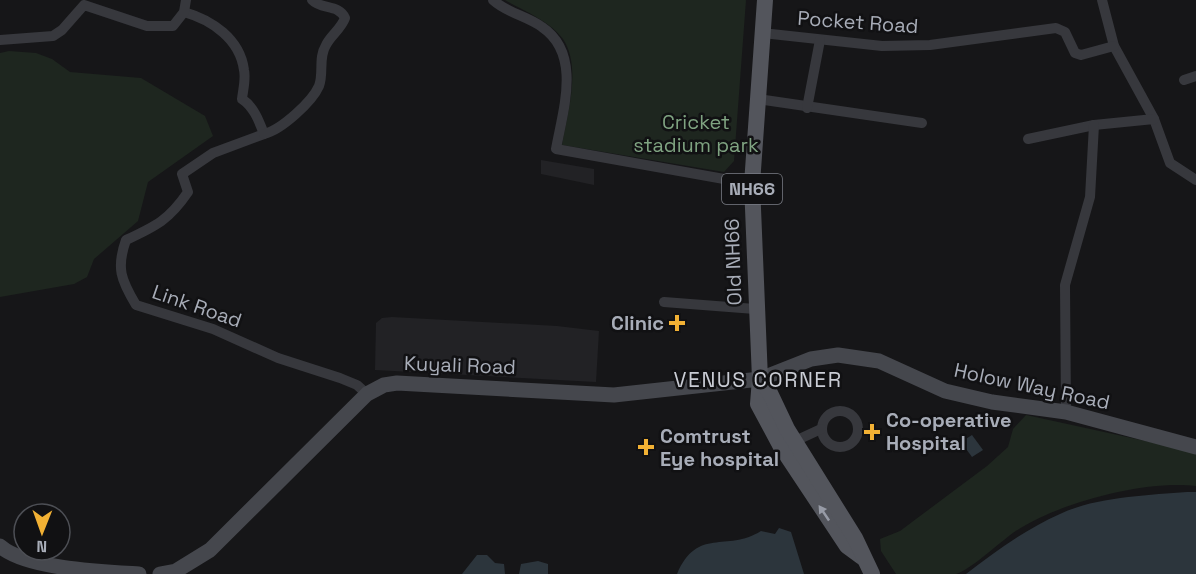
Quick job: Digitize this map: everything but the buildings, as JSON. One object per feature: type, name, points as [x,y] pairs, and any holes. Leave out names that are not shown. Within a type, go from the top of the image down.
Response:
[{"type":"main road","name":"Old NH66","points":[[765,0],[752,184],[755,309],[760,379],[758,404],[780,445],[847,546],[862,557]]},
{"type":"main road","name":"Holow Way Road","points":[[760,379],[811,359],[838,355],[879,361],[945,390],[983,400],[1066,412],[1196,447]]},
{"type":"main road","name":"Old NH66","points":[[760,379],[769,391],[774,406],[855,538],[872,574]]},
{"type":"main road","name":"Kuyali Road","points":[[160,574],[176,571],[210,550],[367,394],[384,385],[397,383],[614,394],[760,379]]},
{"type":"main road","points":[[0,546],[30,560],[58,566],[140,574]]},
{"type":"street","points":[[0,40],[53,36],[62,30],[84,5],[130,21],[161,27],[173,26],[184,12],[186,0]]},
{"type":"street","points":[[184,12],[220,29],[236,47],[244,70],[242,99],[249,103],[264,134],[275,131],[291,118],[320,84],[320,58],[326,44],[345,18],[337,9],[315,4],[312,0]]},
{"type":"street","points":[[493,0],[500,6],[541,26],[555,37],[563,56],[568,81],[556,149],[752,184]]},
{"type":"street","points":[[1102,0],[1114,46],[1154,119],[1170,163],[1196,180]]},
{"type":"street","name":"Pocket Road","points":[[762,33],[882,46],[930,45],[1056,28],[1065,32],[1075,53],[1081,55],[1114,46]]},
{"type":"street","points":[[807,108],[820,40]]},
{"type":"street","points":[[1184,80],[1196,76]]},
{"type":"street","points":[[758,99],[921,123]]},
{"type":"street","points":[[1028,139],[1094,125],[1154,119]]},
{"type":"street","points":[[1066,412],[1065,285],[1090,197],[1094,125]]},
{"type":"street","name":"Link Road","points":[[264,134],[213,153],[182,174],[188,192],[171,214],[163,222],[126,240],[119,261],[125,286],[136,305],[213,329],[278,358],[357,385],[367,394]]},
{"type":"street","points":[[664,303],[755,309]]},
{"type":"street","points":[[795,441],[821,429]]},
{"type":"shaded area","points":[[541,160],[594,169],[594,185],[541,174]]},
{"type":"shaded area","points":[[382,318],[557,326],[599,331],[596,382],[375,370],[376,323]]},
{"type":"shaded area","points":[[972,435],[983,450],[972,457],[961,442]]},
{"type":"shaded area","points":[[1196,492],[1196,574],[966,574],[1023,534],[1074,508],[1106,500]]},
{"type":"shaded area","points":[[779,528],[791,532],[804,574],[677,574],[685,559],[694,550],[704,545],[736,540],[761,531],[775,534]]},
{"type":"shaded area","points":[[477,555],[487,555],[495,563],[504,564],[505,574],[462,574]]},
{"type":"shaded area","points":[[538,561],[548,564],[548,574],[519,574],[521,564]]},
{"type":"green space","name":"Cricket stadium park","points":[[505,0],[746,0],[734,161],[724,172],[562,145],[572,91],[572,63],[569,50],[563,39],[551,27]]},
{"type":"green space","points":[[9,51],[36,53],[52,59],[70,72],[141,78],[205,116],[213,136],[148,182],[138,221],[94,259],[87,277],[74,284],[0,297],[0,53]]},
{"type":"green space","points":[[1026,415],[1196,452],[1196,486],[1153,486],[1080,502],[1037,519],[1019,529],[962,572],[956,574],[896,574],[881,551],[880,539],[900,531],[987,466],[1008,447],[1013,429]]},
{"type":"place","name":"Clinic","points":[[677,323]]},
{"type":"place","name":"Co-operative Hospital","points":[[872,432]]},
{"type":"place","name":"Comtrust Eye hospital","points":[[646,447]]},
{"type":"district","name":"VENUS CORNER","points":[[758,380]]}]
